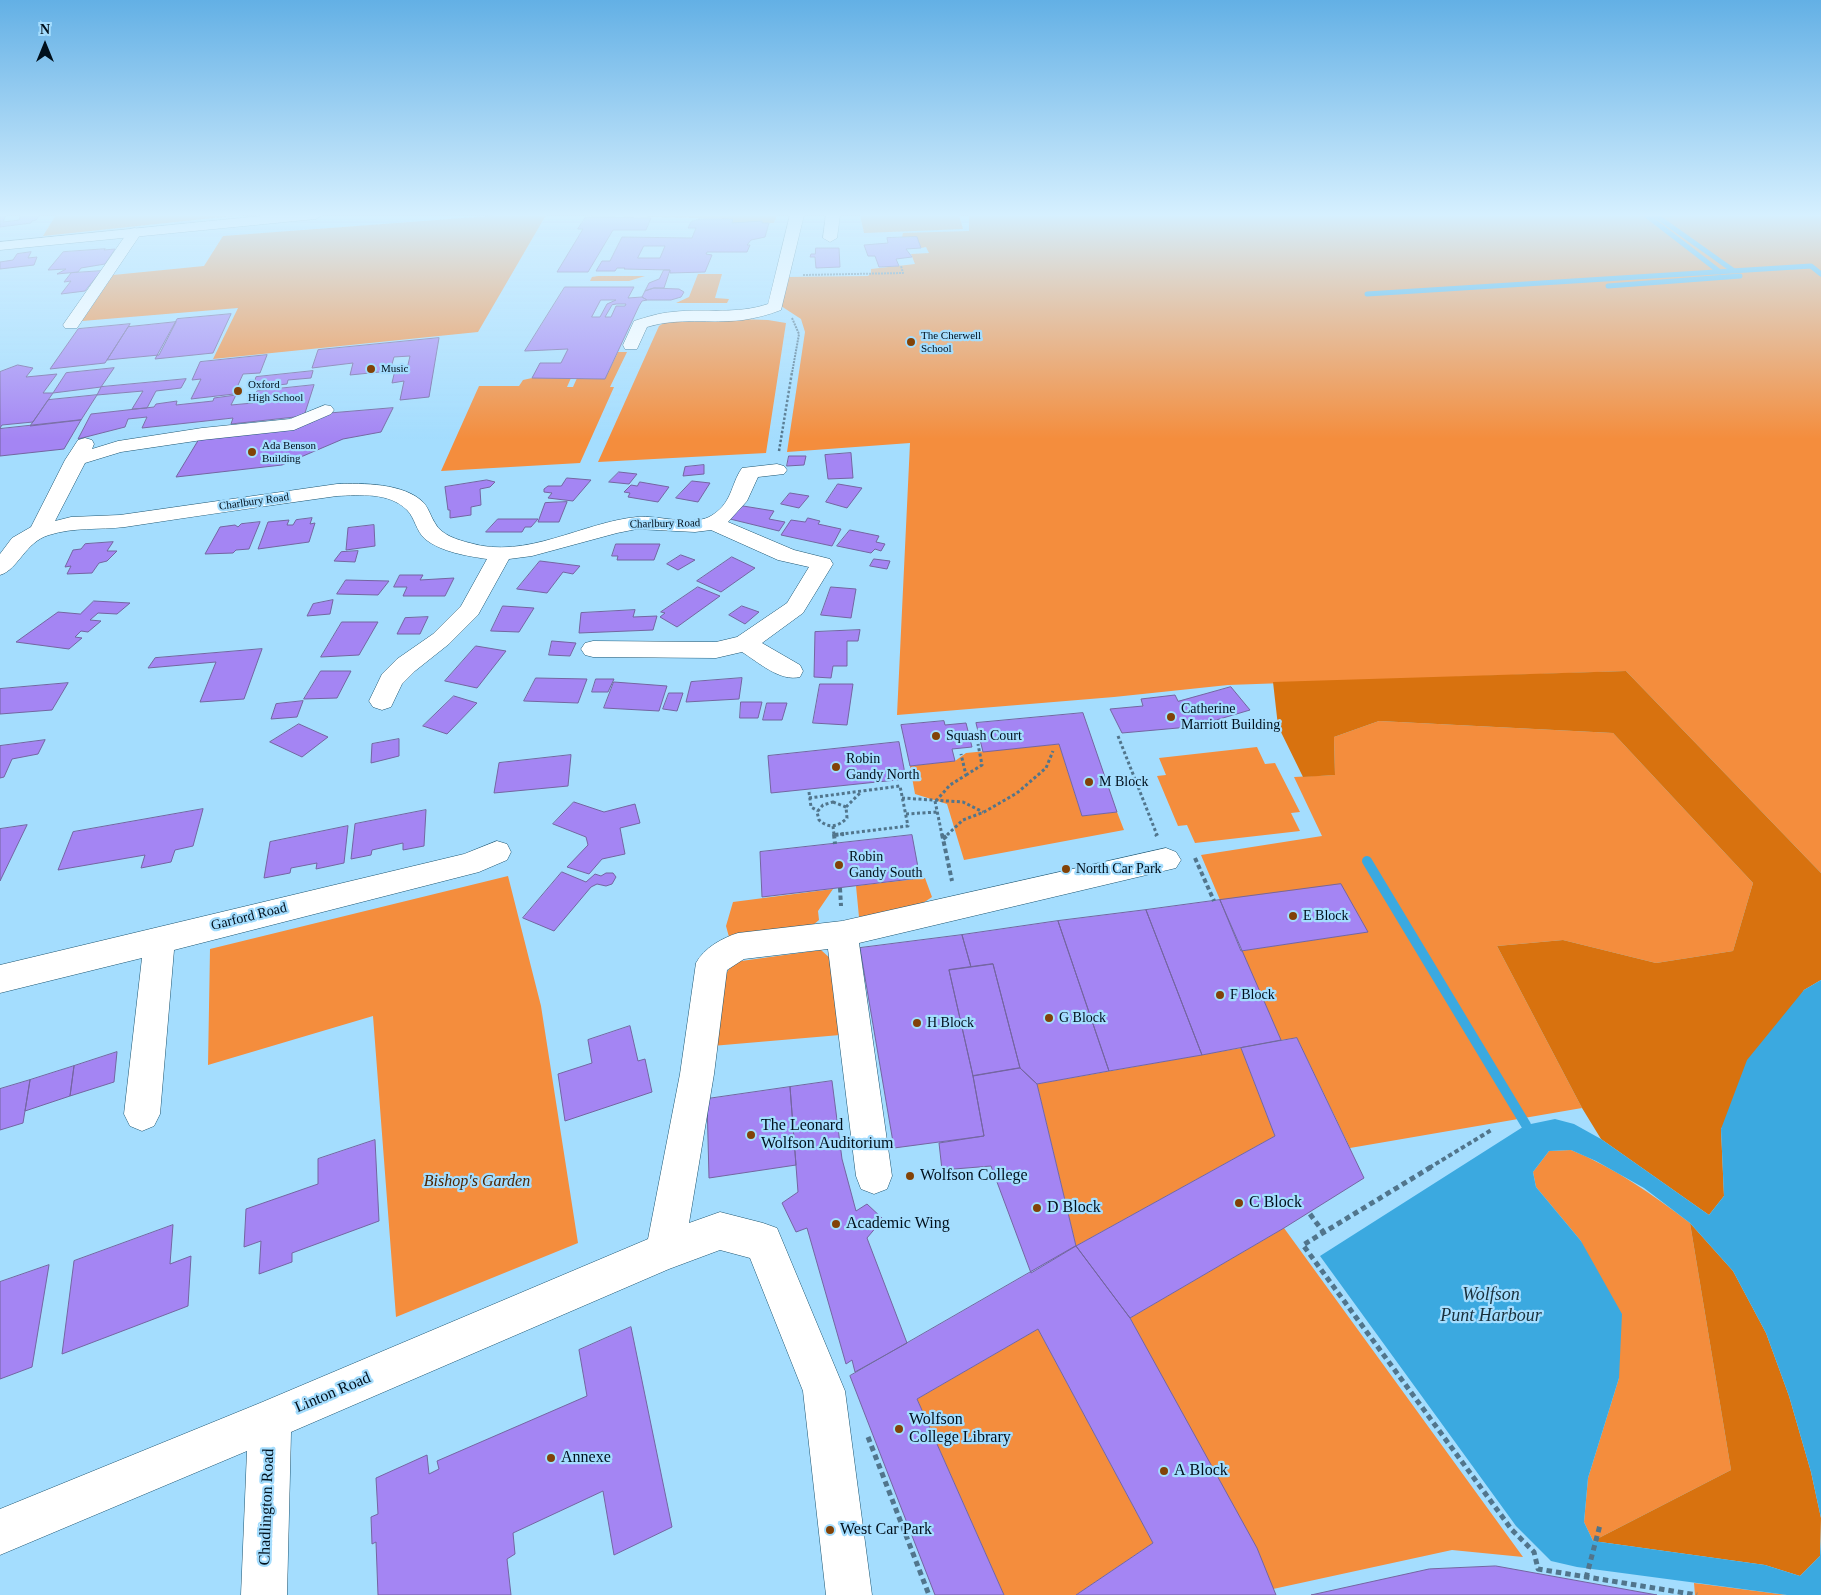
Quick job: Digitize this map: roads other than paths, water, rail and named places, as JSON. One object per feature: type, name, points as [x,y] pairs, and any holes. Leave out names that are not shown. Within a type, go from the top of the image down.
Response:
[{"type":"street","points":[[71,325],[95,289]]},
{"type":"street","points":[[631,345],[640,324],[654,318],[675,316],[745,316],[764,312],[775,308],[780,289]]},
{"type":"street","points":[[40,531],[80,452],[202,434],[294,424],[325,410]]},
{"type":"street","name":"Charlbury Road","points":[[0,568],[20,543],[40,531],[70,523],[120,521],[337,490],[370,488],[393,493],[415,506],[430,532],[441,539],[470,550],[501,554],[619,525],[646,522],[698,525],[712,523],[723,516],[747,484],[748,467],[778,461]]},
{"type":"street","name":"Charlbury Road","points":[[712,523],[786,555],[822,564],[794,608],[745,643]]},
{"type":"street","points":[[382,701],[391,680],[406,665],[441,640],[470,610],[501,554]]},
{"type":"street","points":[[593,649],[716,650],[745,643],[791,670]]},
{"type":"street","name":"Garford Road","points":[[0,979],[470,864],[497,852]]},
{"type":"street","points":[[665,1251],[697,1074],[712,963],[738,946],[842,934],[1166,860]]},
{"type":"street","points":[[842,934],[874,1176]]},
{"type":"street","points":[[142,1114],[159,939]]},
{"type":"street","name":"Linton Road","points":[[0,1532],[270,1420],[665,1251],[720,1231],[763,1242],[824,1391],[849,1595]]},
{"type":"street","name":"Chadlington Road","points":[[264,1595],[270,1420]]},
{"type":"water","name":"Wolfson Punt Harbour","points":[[1821,980],[1821,1518],[1811,1472],[1789,1396],[1766,1333],[1733,1271],[1690,1223],[1644,1188],[1596,1161],[1571,1150],[1549,1151],[1533,1172],[1536,1187],[1581,1241],[1622,1314],[1619,1378],[1588,1478],[1584,1522],[1593,1541],[1765,1565],[1800,1576],[1820,1556],[1821,1541],[1821,1595],[1787,1595],[1577,1567],[1551,1561],[1516,1526],[1320,1256],[1526,1125],[1555,1119],[1574,1124],[1601,1139],[1709,1215],[1724,1196],[1721,1129],[1747,1060],[1804,990]]},
{"type":"waterway","points":[[1367,294],[1439,289]]},
{"type":"waterway","points":[[1367,861],[1526,1125]]},
{"type":"place","name":"The Cherwell School","points":[[911,342]]},
{"type":"place","name":"Music","points":[[371,369]]},
{"type":"place","name":"Oxford High School","points":[[238,391]]},
{"type":"place","name":"Ada Benson Building","points":[[252,452]]},
{"type":"place","name":"Catherine Marriott Building","points":[[1171,717]]},
{"type":"place","name":"Squash Court","points":[[936,736]]},
{"type":"place","name":"Robin Gandy North","points":[[836,767]]},
{"type":"place","name":"M Block","points":[[1089,782]]},
{"type":"place","name":"Robin Gandy South","points":[[839,865]]},
{"type":"place","name":"North Car Park","points":[[1066,869]]},
{"type":"place","name":"E Block","points":[[1293,916]]},
{"type":"place","name":"F Block","points":[[1220,995]]},
{"type":"place","name":"G Block","points":[[1049,1018]]},
{"type":"place","name":"H Block","points":[[917,1023]]},
{"type":"place","name":"The Leonard Wolfson Auditorium","points":[[751,1135]]},
{"type":"place","name":"Wolfson College","points":[[910,1176]]},
{"type":"place","name":"C Block","points":[[1239,1203]]},
{"type":"place","name":"D Block","points":[[1037,1208]]},
{"type":"place","name":"Academic Wing","points":[[836,1224]]},
{"type":"place","name":"Wolfson College Library","points":[[899,1429]]},
{"type":"place","name":"Annexe","points":[[551,1458]]},
{"type":"place","name":"A Block","points":[[1164,1471]]},
{"type":"place","name":"West Car Park","points":[[830,1530]]},
{"type":"park label","name":"Bishop's Garden","points":[[477,1182]]}]
